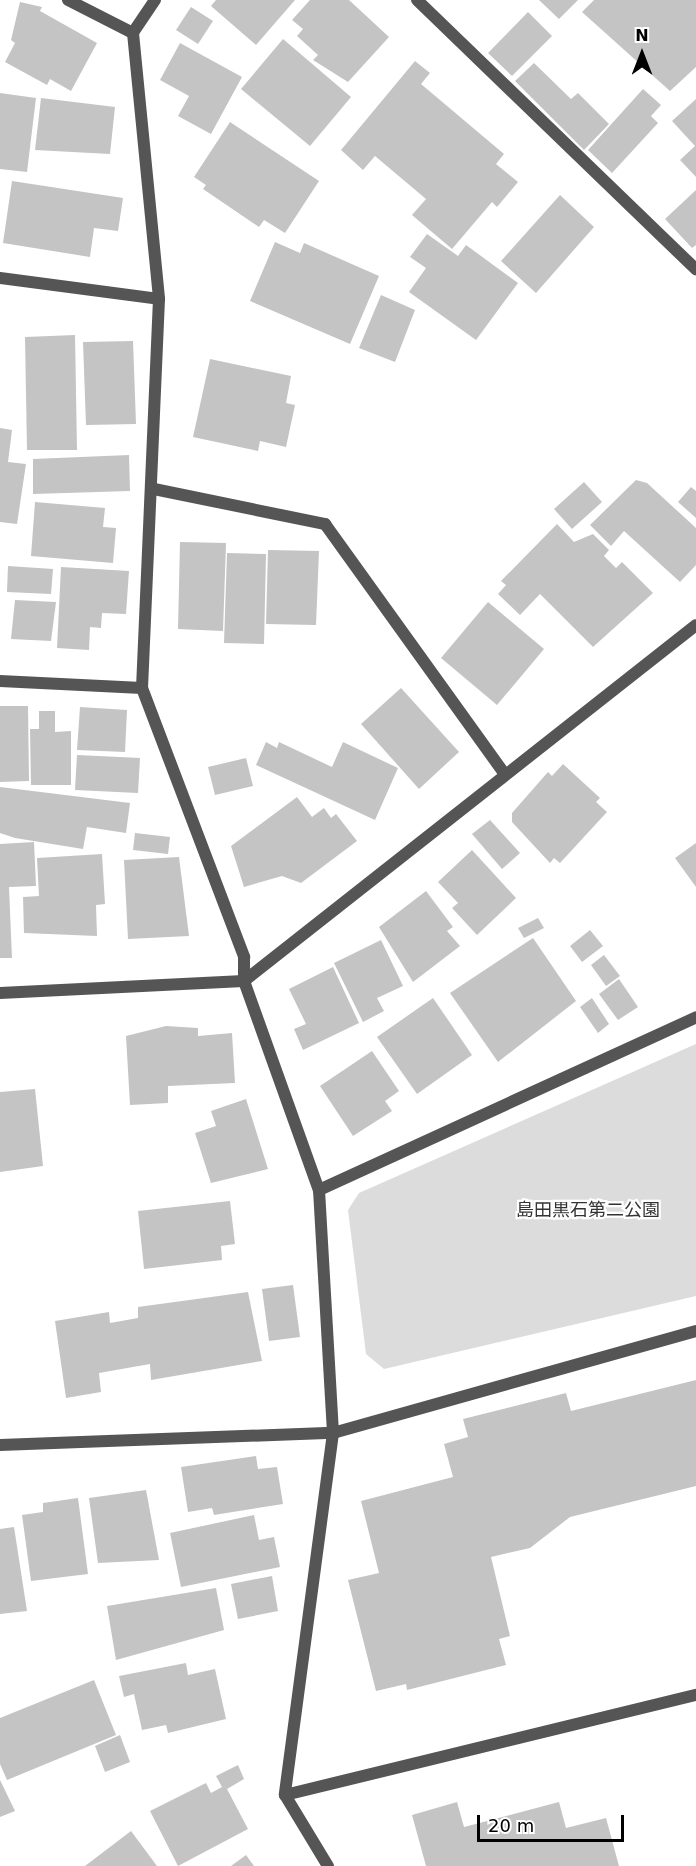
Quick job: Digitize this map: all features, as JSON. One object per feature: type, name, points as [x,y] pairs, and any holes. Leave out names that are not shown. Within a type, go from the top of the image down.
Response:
[{"type":"street","points":[[68,0],[133,33]]},
{"type":"street","points":[[155,0],[133,33],[159,299],[154,489],[142,688],[244,957],[244,981],[319,1190],[333,1433],[285,1795],[328,1866]]},
{"type":"street","points":[[417,0],[696,269]]},
{"type":"street","points":[[0,278],[159,299]]},
{"type":"street","points":[[154,489],[325,524],[504,773]]},
{"type":"street","points":[[0,993],[244,981],[504,773],[696,625]]},
{"type":"street","points":[[0,681],[142,688]]},
{"type":"street","points":[[319,1190],[696,1017]]},
{"type":"street","points":[[0,1445],[333,1433],[696,1331]]},
{"type":"street","points":[[285,1795],[696,1695]]},
{"type":"green space","name":"島田黒石第二公園","points":[[696,1044],[696,1296],[384,1369],[366,1354],[348,1210],[359,1193]]},
{"type":"building","points":[[216,0],[295,0],[256,45],[211,6]]},
{"type":"building","points":[[310,0],[349,0],[389,37],[348,82],[313,60],[318,55],[297,36],[303,29],[292,20]]},
{"type":"building","points":[[539,0],[578,0],[559,19]]},
{"type":"building","points":[[594,0],[696,0],[696,67],[670,91],[582,12]]},
{"type":"building","points":[[20,2],[42,7],[40,11],[97,43],[71,91],[50,79],[47,85],[5,62],[15,43],[11,40]]},
{"type":"building","points":[[191,7],[213,21],[198,44],[176,30]]},
{"type":"building","points":[[528,12],[552,36],[512,76],[488,53]]},
{"type":"building","points":[[283,39],[351,97],[310,146],[241,89]]},
{"type":"building","points":[[180,43],[242,77],[211,134],[178,116],[189,96],[160,80]]},
{"type":"building","points":[[415,61],[430,73],[421,84],[504,154],[496,164],[518,182],[497,207],[492,202],[452,249],[412,215],[426,199],[375,156],[363,170],[341,150]]},
{"type":"building","points":[[534,63],[571,99],[578,93],[609,124],[584,150],[515,81]]},
{"type":"building","points":[[643,89],[661,105],[651,116],[658,123],[612,173],[588,150]]},
{"type":"building","points":[[0,93],[36,98],[27,172],[0,169]]},
{"type":"building","points":[[41,98],[115,107],[110,154],[35,150]]},
{"type":"building","points":[[696,99],[696,177],[680,160],[695,146],[672,121]]},
{"type":"building","points":[[230,122],[319,181],[285,233],[264,220],[259,227],[203,189],[206,185],[194,177]]},
{"type":"building","points":[[12,181],[123,198],[118,231],[94,228],[90,257],[3,243]]},
{"type":"building","points":[[696,190],[696,245],[692,248],[665,219]]},
{"type":"building","points":[[560,195],[594,227],[536,293],[501,261]]},
{"type":"building","points":[[427,234],[458,256],[466,245],[518,283],[476,340],[409,292],[426,268],[410,257]]},
{"type":"building","points":[[275,242],[300,253],[304,243],[379,276],[350,344],[250,301]]},
{"type":"building","points":[[381,295],[415,310],[395,362],[359,348]]},
{"type":"building","points":[[75,335],[77,450],[27,450],[25,337]]},
{"type":"building","points":[[133,341],[136,424],[86,425],[83,342]]},
{"type":"building","points":[[210,359],[291,376],[286,403],[295,405],[286,447],[260,441],[258,451],[193,437]]},
{"type":"building","points":[[0,428],[12,430],[8,462],[26,464],[17,524],[0,522]]},
{"type":"building","points":[[129,455],[130,491],[33,494],[33,459]]},
{"type":"building","points":[[636,480],[647,483],[696,528],[696,565],[680,582],[624,531],[611,546],[590,525]]},
{"type":"building","points":[[584,482],[602,502],[572,529],[554,509]]},
{"type":"building","points":[[691,487],[696,491],[696,518],[678,502]]},
{"type":"building","points":[[35,502],[105,508],[103,527],[116,528],[113,563],[31,556]]},
{"type":"building","points":[[557,524],[574,542],[593,534],[609,550],[604,556],[616,568],[622,562],[653,593],[593,647],[540,594],[520,615],[498,594],[506,585],[501,581]]},
{"type":"building","points":[[180,542],[226,543],[223,631],[178,629]]},
{"type":"building","points":[[268,550],[319,551],[316,625],[266,624]]},
{"type":"building","points":[[227,553],[266,554],[264,644],[224,643]]},
{"type":"building","points":[[8,566],[53,569],[51,594],[7,592]]},
{"type":"building","points":[[61,567],[129,571],[126,614],[102,613],[101,628],[90,627],[89,650],[57,648]]},
{"type":"building","points":[[15,600],[56,602],[51,641],[11,639]]},
{"type":"building","points":[[488,602],[544,649],[497,705],[441,658]]},
{"type":"building","points":[[401,688],[459,752],[419,789],[361,724]]},
{"type":"building","points":[[0,706],[28,706],[29,781],[0,782]]},
{"type":"building","points":[[80,707],[127,710],[125,752],[77,750]]},
{"type":"building","points":[[39,711],[55,711],[55,732],[71,731],[71,785],[31,785],[30,729],[39,729]]},
{"type":"building","points":[[266,742],[277,748],[279,742],[332,767],[343,742],[398,768],[375,820],[256,765]]},
{"type":"building","points":[[77,755],[140,758],[138,793],[75,790]]},
{"type":"building","points":[[246,758],[253,786],[215,795],[208,767]]},
{"type":"building","points":[[563,764],[600,798],[596,802],[607,812],[560,863],[554,858],[550,863],[512,822],[512,813],[548,772],[552,776]]},
{"type":"building","points":[[0,787],[130,803],[126,833],[87,827],[83,849],[15,838],[0,833]]},
{"type":"building","points":[[297,797],[312,817],[324,808],[331,818],[336,814],[357,841],[301,883],[282,876],[244,887],[231,846]]},
{"type":"building","points":[[490,820],[520,853],[502,869],[472,834]]},
{"type":"building","points":[[135,833],[170,837],[168,854],[133,850]]},
{"type":"building","points":[[34,842],[36,886],[9,887],[12,958],[0,958],[0,844]]},
{"type":"building","points":[[696,843],[696,887],[675,858]]},
{"type":"building","points":[[472,850],[516,898],[477,935],[452,908],[458,903],[438,882]]},
{"type":"building","points":[[102,854],[105,904],[96,905],[97,936],[24,933],[23,897],[39,896],[37,858]]},
{"type":"building","points":[[179,857],[189,936],[128,939],[124,860]]},
{"type":"building","points":[[426,891],[453,927],[447,931],[460,946],[413,982],[379,927]]},
{"type":"building","points":[[538,918],[544,928],[524,938],[518,928]]},
{"type":"building","points":[[590,930],[603,946],[582,962],[570,946]]},
{"type":"building","points":[[533,938],[576,1001],[498,1062],[450,993]]},
{"type":"building","points":[[381,940],[403,986],[377,998],[384,1011],[363,1022],[334,963]]},
{"type":"building","points":[[604,955],[620,976],[606,986],[591,965]]},
{"type":"building","points":[[333,967],[359,1023],[303,1050],[294,1029],[306,1024],[289,989]]},
{"type":"building","points":[[619,979],[638,1007],[618,1020],[599,994]]},
{"type":"building","points":[[433,998],[472,1055],[417,1094],[377,1037]]},
{"type":"building","points":[[592,998],[609,1024],[598,1033],[580,1007]]},
{"type":"building","points":[[166,1026],[198,1028],[198,1036],[232,1033],[235,1083],[168,1086],[168,1103],[130,1105],[126,1036]]},
{"type":"building","points":[[372,1051],[399,1091],[385,1101],[392,1111],[353,1136],[320,1086]]},
{"type":"building","points":[[35,1089],[43,1166],[0,1172],[0,1092]]},
{"type":"building","points":[[246,1099],[268,1169],[211,1183],[195,1133],[216,1126],[211,1111]]},
{"type":"building","points":[[230,1201],[235,1244],[221,1246],[222,1260],[144,1269],[138,1211]]},
{"type":"building","points":[[293,1285],[300,1337],[269,1341],[262,1289]]},
{"type":"building","points":[[248,1292],[262,1361],[151,1380],[150,1364],[99,1373],[101,1392],[66,1398],[55,1321],[109,1312],[110,1323],[138,1318],[138,1307]]},
{"type":"building","points":[[696,1380],[696,1486],[570,1517],[530,1548],[491,1557],[510,1636],[499,1639],[506,1665],[407,1690],[406,1684],[376,1691],[348,1580],[379,1573],[361,1501],[453,1477],[444,1444],[468,1437],[463,1419],[566,1393],[571,1411]]},
{"type":"building","points":[[256,1456],[258,1469],[277,1467],[283,1504],[214,1515],[212,1508],[188,1512],[181,1467]]},
{"type":"building","points":[[146,1490],[159,1560],[98,1563],[89,1498]]},
{"type":"building","points":[[78,1498],[88,1574],[31,1581],[22,1515],[43,1512],[43,1503]]},
{"type":"building","points":[[254,1515],[259,1540],[274,1537],[280,1567],[181,1587],[170,1533]]},
{"type":"building","points":[[14,1527],[27,1611],[0,1614],[0,1529]]},
{"type":"building","points":[[272,1576],[278,1611],[238,1619],[231,1584]]},
{"type":"building","points":[[216,1588],[224,1630],[116,1660],[107,1606]]},
{"type":"building","points":[[186,1663],[188,1675],[215,1669],[226,1719],[168,1733],[166,1725],[142,1730],[134,1694],[124,1697],[119,1676]]},
{"type":"building","points":[[94,1680],[116,1735],[7,1780],[0,1764],[0,1718]]},
{"type":"building","points":[[120,1735],[130,1762],[105,1772],[95,1746]]},
{"type":"building","points":[[238,1765],[244,1779],[227,1789],[248,1829],[178,1866],[150,1811],[206,1783],[211,1793],[222,1787],[216,1776]]},
{"type":"building","points":[[0,1780],[15,1811],[0,1817]]},
{"type":"building","points":[[457,1802],[464,1827],[559,1802],[566,1828],[606,1818],[619,1866],[426,1866],[412,1815]]},
{"type":"building","points":[[131,1831],[157,1866],[85,1866]]},
{"type":"building","points":[[246,1855],[254,1866],[231,1866]]}]
